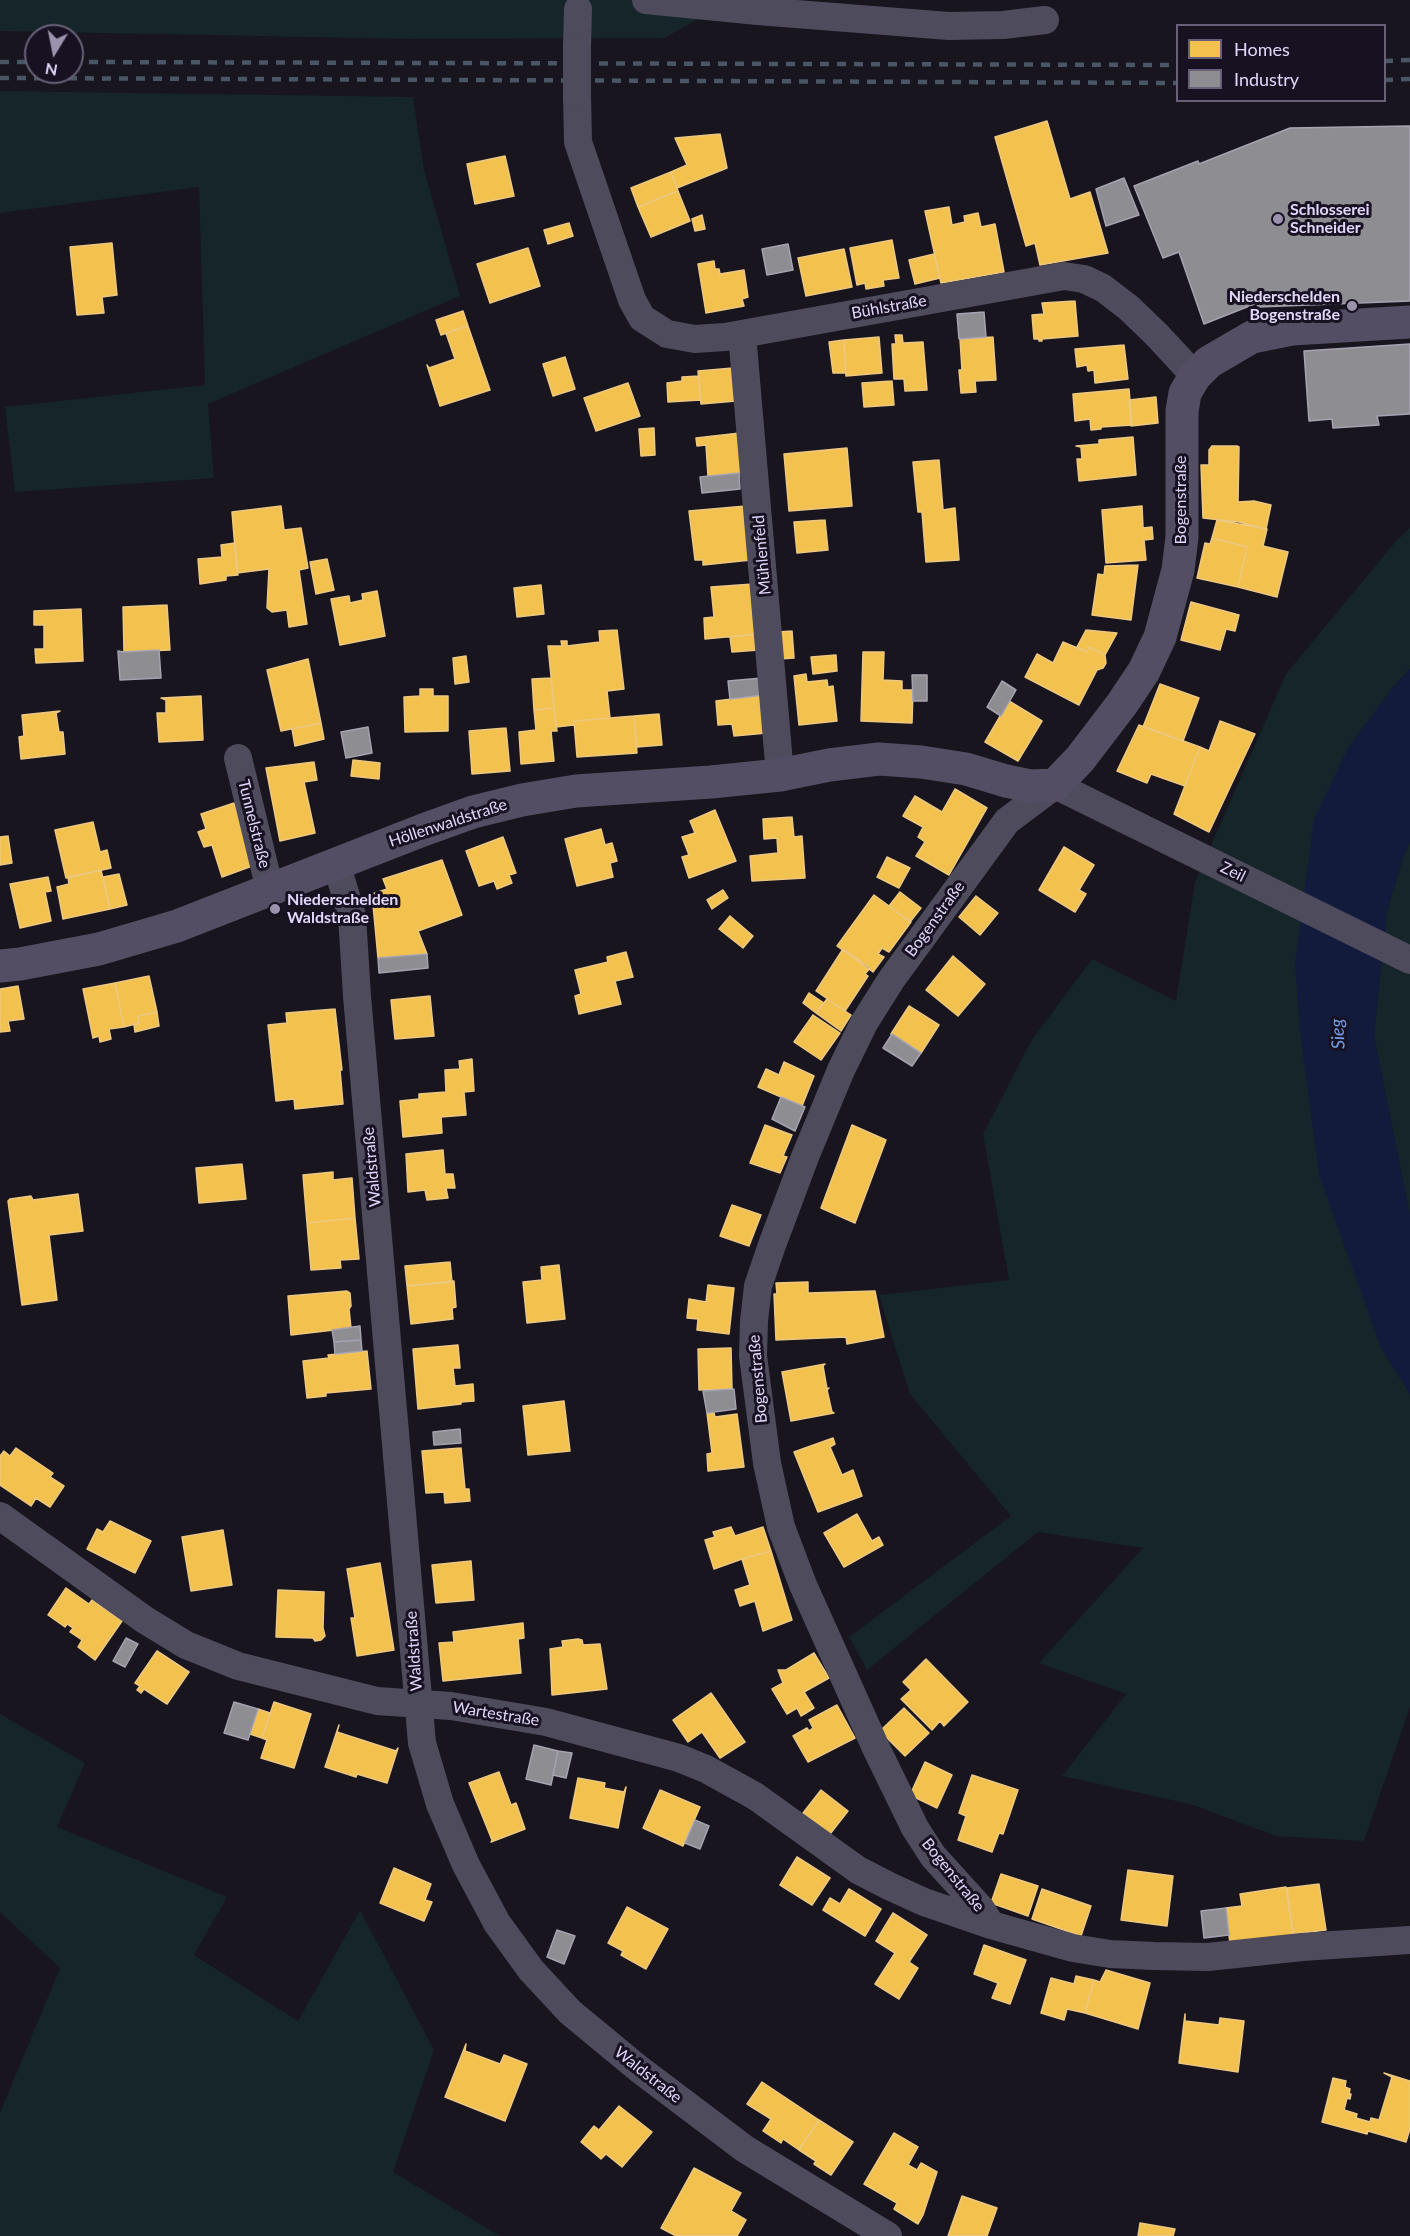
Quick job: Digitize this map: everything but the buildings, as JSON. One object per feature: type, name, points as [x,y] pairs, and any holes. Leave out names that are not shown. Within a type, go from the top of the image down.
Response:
[{"type":"street","points":[[646,0],[949,26],[1003,25],[1045,20]]},
{"type":"street","name":"Bühlstraße","points":[[580,3],[577,47],[578,142],[632,300],[642,318],[667,334],[682,338],[715,338],[1064,276],[1084,279],[1103,288],[1129,308],[1195,376]]},
{"type":"street","points":[[1195,376],[1209,362],[1251,337],[1292,329],[1410,322]]},
{"type":"street","name":"Mühlenfeld","points":[[742,334],[780,775]]},
{"type":"street","name":"Bogenstraße","points":[[1195,376],[1185,393],[1182,411],[1182,537],[1171,600],[1160,637],[1144,671],[1080,759],[1055,785],[1007,821],[891,980],[864,1023],[832,1092],[776,1234],[758,1286],[754,1321],[753,1356],[767,1463],[781,1527],[803,1585],[876,1748],[915,1828],[933,1856],[981,1909],[991,1925],[1073,1948],[1110,1954],[1154,1956],[1208,1957],[1302,1947],[1410,1940]]},
{"type":"street","name":"Tunnelstraße","points":[[238,758],[270,890]]},
{"type":"street","name":"Höllenwaldstraße","points":[[0,966],[99,949],[177,926],[473,812],[576,790],[711,782],[780,775],[829,765],[879,759],[921,762],[966,769],[1030,786],[1055,785]]},
{"type":"street","name":"Zeil","points":[[1055,785],[1410,960]]},
{"type":"street","name":"Waldstraße","points":[[336,863],[352,916],[422,1743],[440,1804],[466,1864],[497,1923],[531,1970],[570,2012],[745,2150],[888,2236]]},
{"type":"street","name":"Wartestraße","points":[[0,1516],[145,1620],[186,1645],[238,1666],[377,1701],[451,1706],[546,1722],[679,1758],[755,1796],[858,1870],[924,1902],[991,1925]]},
{"type":"shaded area","points":[[0,0],[730,0],[665,38],[410,39],[84,33],[84,24],[24,24],[24,31],[0,31]]},
{"type":"shaded area","points":[[0,91],[413,97],[424,170],[460,296],[208,404],[214,478],[15,492],[5,407],[205,385],[199,187],[0,213]]},
{"type":"shaded area","points":[[1410,528],[1410,669],[1393,687],[1348,748],[1381,1348],[1410,1394],[1410,1707],[1364,1841],[1276,1836],[1190,1804],[1062,1776],[1126,1694],[1039,1663],[1143,1548],[1038,1532],[867,1670],[849,1637],[1011,1516],[910,1394],[879,1295],[1009,1280],[983,1134],[1031,1041],[1092,959],[1176,1001],[1195,882],[1286,674],[1396,541]]},
{"type":"shaded area","points":[[1410,843],[1410,1215],[1374,1035],[1387,911],[1404,854]]},
{"type":"shaded area","points":[[0,1714],[85,1763],[57,1827],[227,1897],[194,1955],[298,2021],[360,1910],[434,2050],[393,2172],[500,2236],[0,2236],[0,2113],[60,1968],[0,1912]]},
{"type":"water","name":"Sieg","points":[[1410,669],[1410,843],[1404,854],[1387,911],[1374,1035],[1410,1215],[1410,1394],[1381,1348],[1319,1175],[1300,1032],[1295,963],[1314,819],[1348,748],[1393,687]]},
{"type":"railway","points":[[1386,61],[1410,60]]},
{"type":"railway","points":[[0,62],[24,62]]},
{"type":"railway","points":[[84,62],[1176,65]]},
{"type":"railway","points":[[0,78],[1176,83]]},
{"type":"railway","points":[[1386,80],[1410,79]]},
{"type":"place","name":"Schlosserei Schneider","points":[[1278,219]]},
{"type":"place","name":"Niederschelden Bogenstraße","points":[[1352,306]]},
{"type":"place","name":"Niederschelden Waldstraße","points":[[275,909]]}]
